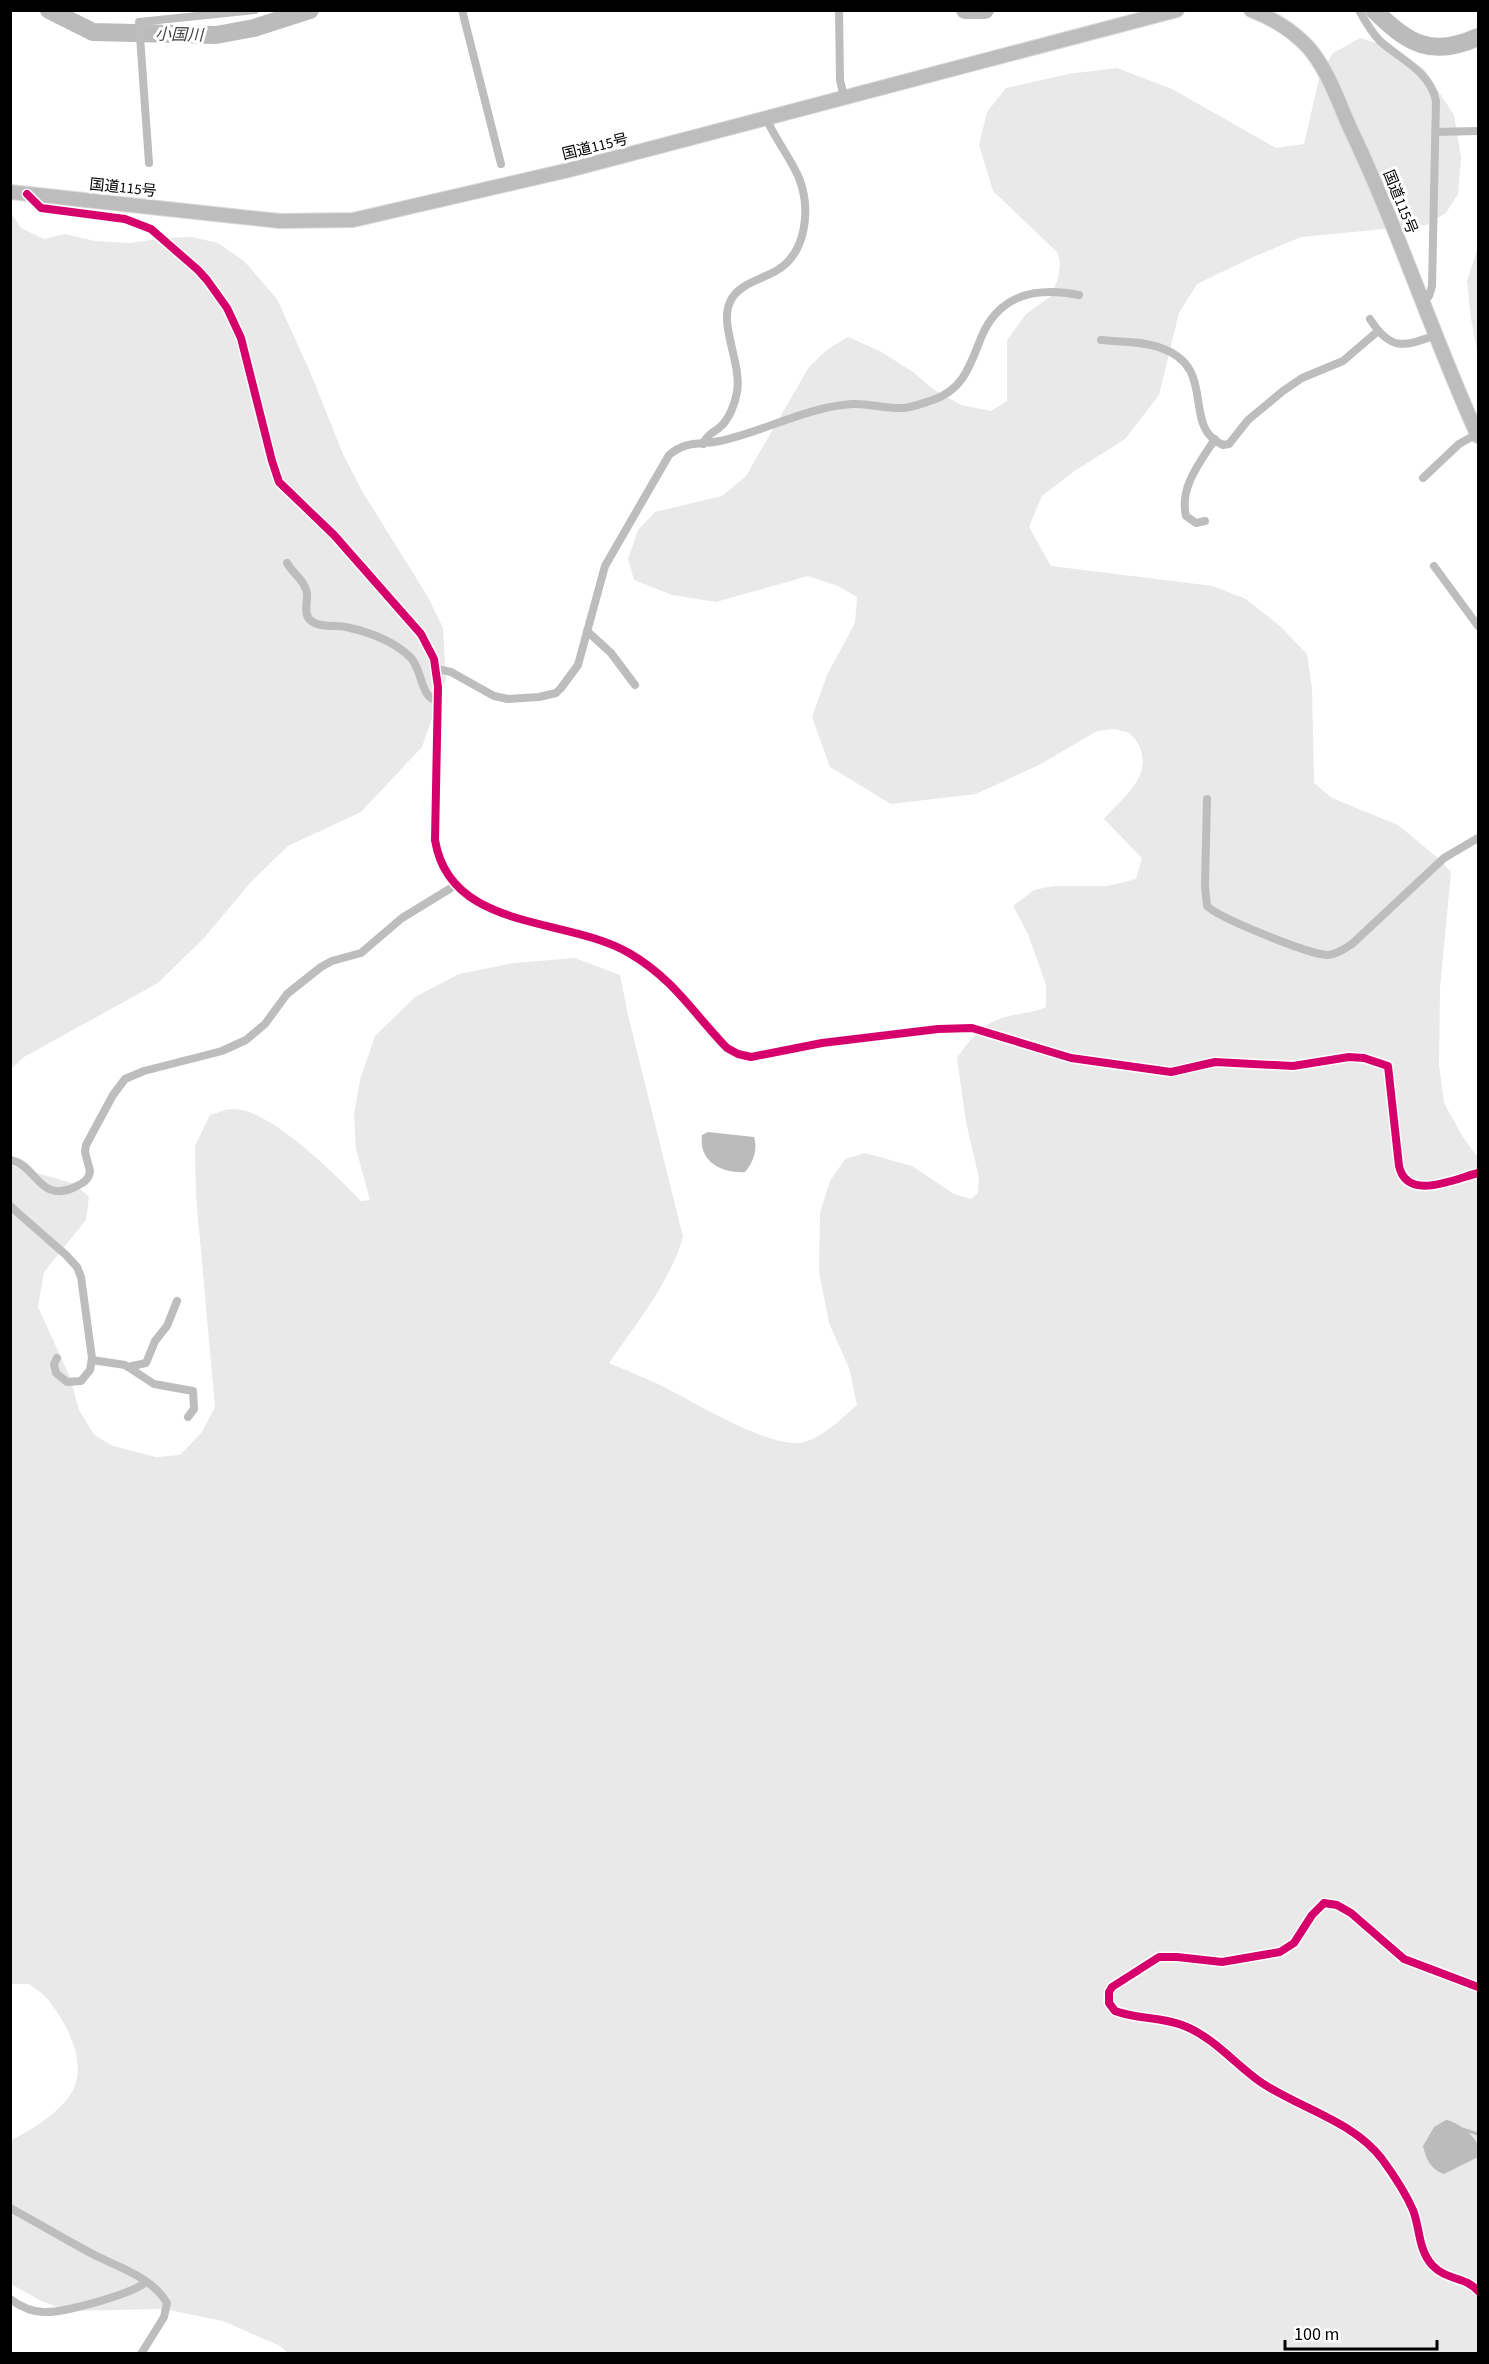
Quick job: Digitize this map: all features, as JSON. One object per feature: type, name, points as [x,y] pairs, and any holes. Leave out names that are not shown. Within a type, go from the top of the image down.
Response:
[{"type":"highway","name":"国道115号","points":[[10,192],[280,221],[353,220],[559,173],[1177,10]]},
{"type":"highway","name":"国道115号","points":[[1251,10],[1274,15],[1309,48],[1328,78],[1365,158],[1478,433]]},
{"type":"street","points":[[149,163],[139,22],[255,10]]},
{"type":"street","points":[[462,10],[501,164]]},
{"type":"street","points":[[839,10],[840,80],[844,98]]},
{"type":"street","points":[[1359,10],[1373,34],[1425,77],[1434,92],[1436,101],[1432,286],[1429,296],[1423,303]]},
{"type":"street","points":[[703,444],[705,438],[725,420],[731,411],[737,391],[737,364],[727,317],[729,304],[741,288],[783,266],[799,245],[803,231],[805,202],[799,178],[766,118]]},
{"type":"street","points":[[1436,132],[1479,131]]},
{"type":"street","points":[[27,194],[41,208],[125,219],[151,229],[207,280],[227,308],[241,338],[279,482],[334,535],[415,625],[432,651],[437,669],[435,840],[445,871],[471,898],[493,909],[579,934],[628,952],[672,983],[727,1048],[742,1056],[751,1058],[822,1043],[938,1029],[972,1028],[1071,1058],[1171,1072],[1215,1062],[1286,1066],[1349,1057],[1364,1058],[1389,1066],[1399,1166],[1403,1178],[1412,1184],[1426,1186],[1479,1173]]},
{"type":"street","points":[[437,669],[452,672],[495,696],[523,699],[539,698],[556,693],[569,679],[578,664],[605,566],[669,455],[683,445],[703,444],[736,437],[834,406],[853,404],[902,408],[937,398],[953,388],[968,372],[984,331],[1007,303],[1031,293],[1045,291],[1079,295]]},
{"type":"street","points":[[1370,319],[1378,331],[1393,343],[1404,345],[1436,335]]},
{"type":"street","points":[[1101,340],[1152,345],[1175,355],[1195,378],[1203,426],[1220,444],[1229,444],[1248,420],[1283,392],[1302,378],[1343,362],[1378,331]]},
{"type":"street","points":[[1423,478],[1459,444],[1478,433]]},
{"type":"street","points":[[1205,521],[1196,523],[1186,516],[1183,501],[1200,462],[1215,439]]},
{"type":"street","points":[[287,562],[303,583],[307,597],[307,616],[310,620],[319,624],[362,631],[395,645],[416,664],[426,694],[430,699],[437,700]]},
{"type":"street","points":[[1434,566],[1479,626]]},
{"type":"street","points":[[587,632],[610,653],[635,686]]},
{"type":"street","points":[[1207,799],[1205,886],[1207,906],[1258,931],[1313,953],[1334,954],[1352,944],[1444,858],[1479,838]]},
{"type":"street","points":[[10,1160],[21,1164],[39,1184],[50,1190],[67,1190],[85,1182],[90,1171],[85,1152],[86,1145],[113,1095],[125,1079],[144,1071],[222,1051],[246,1040],[265,1024],[287,994],[321,967],[361,953],[402,918],[456,885]]},
{"type":"street","points":[[10,1206],[60,1250],[77,1267],[81,1277],[92,1360],[87,1374],[81,1381],[73,1383],[67,1382],[56,1373],[54,1367],[57,1358]]},
{"type":"street","points":[[92,1360],[128,1367],[146,1363],[155,1341],[168,1326],[177,1301]]},
{"type":"street","points":[[128,1367],[149,1382],[193,1391],[194,1408],[188,1417]]},
{"type":"street","points":[[1479,1987],[1404,1959],[1350,1913],[1337,1905],[1324,1903],[1312,1915],[1294,1943],[1280,1952],[1222,1962],[1177,1957],[1159,1958],[1113,1987],[1108,1996],[1109,2003],[1115,2012],[1170,2022],[1195,2031],[1260,2081],[1290,2100],[1341,2126],[1370,2147],[1395,2178],[1413,2210],[1421,2245],[1432,2265],[1443,2274],[1471,2283],[1479,2291]]},
{"type":"street","points":[[10,2208],[94,2256],[136,2274],[162,2295],[167,2303],[164,2317],[141,2354]]},
{"type":"street","points":[[10,2299],[24,2308],[45,2312],[122,2294],[146,2282]]},
{"type":"shaded area","points":[[1360,38],[1390,47],[1424,69],[1454,115],[1461,157],[1458,194],[1446,213],[1426,225],[1301,237],[1197,284],[1179,313],[1159,395],[1125,439],[1073,472],[1042,496],[1029,527],[1051,566],[1213,586],[1246,599],[1280,626],[1307,654],[1312,688],[1314,783],[1332,798],[1398,825],[1451,872],[1440,988],[1439,1064],[1444,1103],[1478,1158],[1478,2353],[288,2353],[280,2346],[223,2321],[164,2309],[68,2311],[41,2301],[11,2284],[11,2140],[37,2125],[63,2104],[74,2088],[78,2066],[73,2043],[48,1999],[29,1984],[11,1984],[10,1165],[75,1184],[89,1197],[86,1220],[44,1272],[38,1307],[70,1377],[79,1410],[94,1435],[113,1446],[156,1457],[180,1455],[202,1432],[215,1407],[196,1195],[195,1146],[210,1115],[233,1109],[265,1119],[319,1160],[361,1201],[370,1200],[356,1149],[354,1115],[360,1080],[375,1036],[415,997],[459,974],[514,963],[575,958],[620,975],[683,1237],[661,1286],[609,1363],[656,1383],[730,1422],[771,1439],[789,1443],[804,1442],[819,1436],[839,1421],[857,1405],[849,1368],[829,1323],[819,1272],[820,1213],[830,1181],[845,1159],[865,1153],[912,1166],[954,1194],[971,1199],[978,1193],[979,1178],[966,1122],[957,1058],[973,1038],[992,1022],[1046,1007],[1046,985],[1028,934],[1013,906],[1034,890],[1053,886],[1108,886],[1136,879],[1142,858],[1104,819],[1138,780],[1143,761],[1141,750],[1130,733],[1114,729],[1097,731],[1041,764],[976,794],[891,804],[830,767],[812,717],[827,675],[855,623],[857,597],[838,586],[808,576],[716,602],[672,595],[634,580],[628,559],[638,530],[655,512],[722,496],[746,476],[809,367],[828,349],[848,337],[880,351],[913,372],[933,389],[961,405],[991,411],[1007,401],[1007,340],[1026,314],[1050,297],[1058,279],[1060,264],[1058,253],[993,191],[979,145],[987,112],[1006,88],[1068,74],[1117,68],[1172,89],[1276,148],[1304,144],[1320,74],[1333,53]]},
{"type":"shaded area","points":[[10,211],[21,228],[44,239],[65,234],[95,241],[130,243],[192,237],[218,243],[244,261],[277,299],[311,374],[343,454],[362,491],[428,597],[443,628],[446,679],[422,747],[361,812],[288,846],[250,883],[204,938],[158,983],[24,1057],[11,1069]]},
{"type":"shaded area","points":[[1478,247],[1478,355],[1467,281]]},
{"type":"shaded area","points":[[708,1132],[754,1137],[754,1156],[745,1172],[728,1171],[708,1159],[702,1144],[702,1135]]},
{"type":"shaded area","points":[[1446,2120],[1455,2123],[1470,2134],[1478,2146],[1478,2157],[1444,2174],[1429,2163],[1423,2146],[1434,2127]]},
{"type":"waterway","name":"小国川","points":[[49,10],[93,32],[216,35],[254,28],[310,10]]},
{"type":"waterway","name":"小国川","points":[[965,10],[985,10]]},
{"type":"waterway","name":"小国川","points":[[1374,10],[1398,32],[1422,44],[1434,47],[1447,46],[1478,37]]},
{"type":"waterway","points":[[1462,2129],[1478,2134]]},
{"type":"cycle path","points":[[27,194],[41,208],[125,219],[151,229],[198,270],[227,308],[241,338],[279,482],[334,535],[421,634],[434,659],[438,687],[435,840],[445,870],[463,891],[486,906],[514,917],[603,941],[629,953],[671,985],[727,1048],[738,1054],[751,1057],[822,1043],[938,1029],[972,1028],[1071,1058],[1171,1072],[1215,1062],[1293,1066],[1349,1057],[1364,1058],[1388,1066],[1399,1166],[1404,1177],[1411,1183],[1421,1186],[1445,1183],[1478,1173]]},
{"type":"cycle path","points":[[1478,1987],[1404,1959],[1351,1913],[1337,1905],[1324,1903],[1312,1915],[1294,1943],[1280,1952],[1222,1962],[1159,1957],[1112,1987],[1109,1992],[1109,2003],[1115,2011],[1174,2022],[1193,2030],[1274,2091],[1356,2134],[1382,2159],[1399,2183],[1413,2210],[1427,2259],[1444,2274],[1467,2283],[1478,2291]]}]
